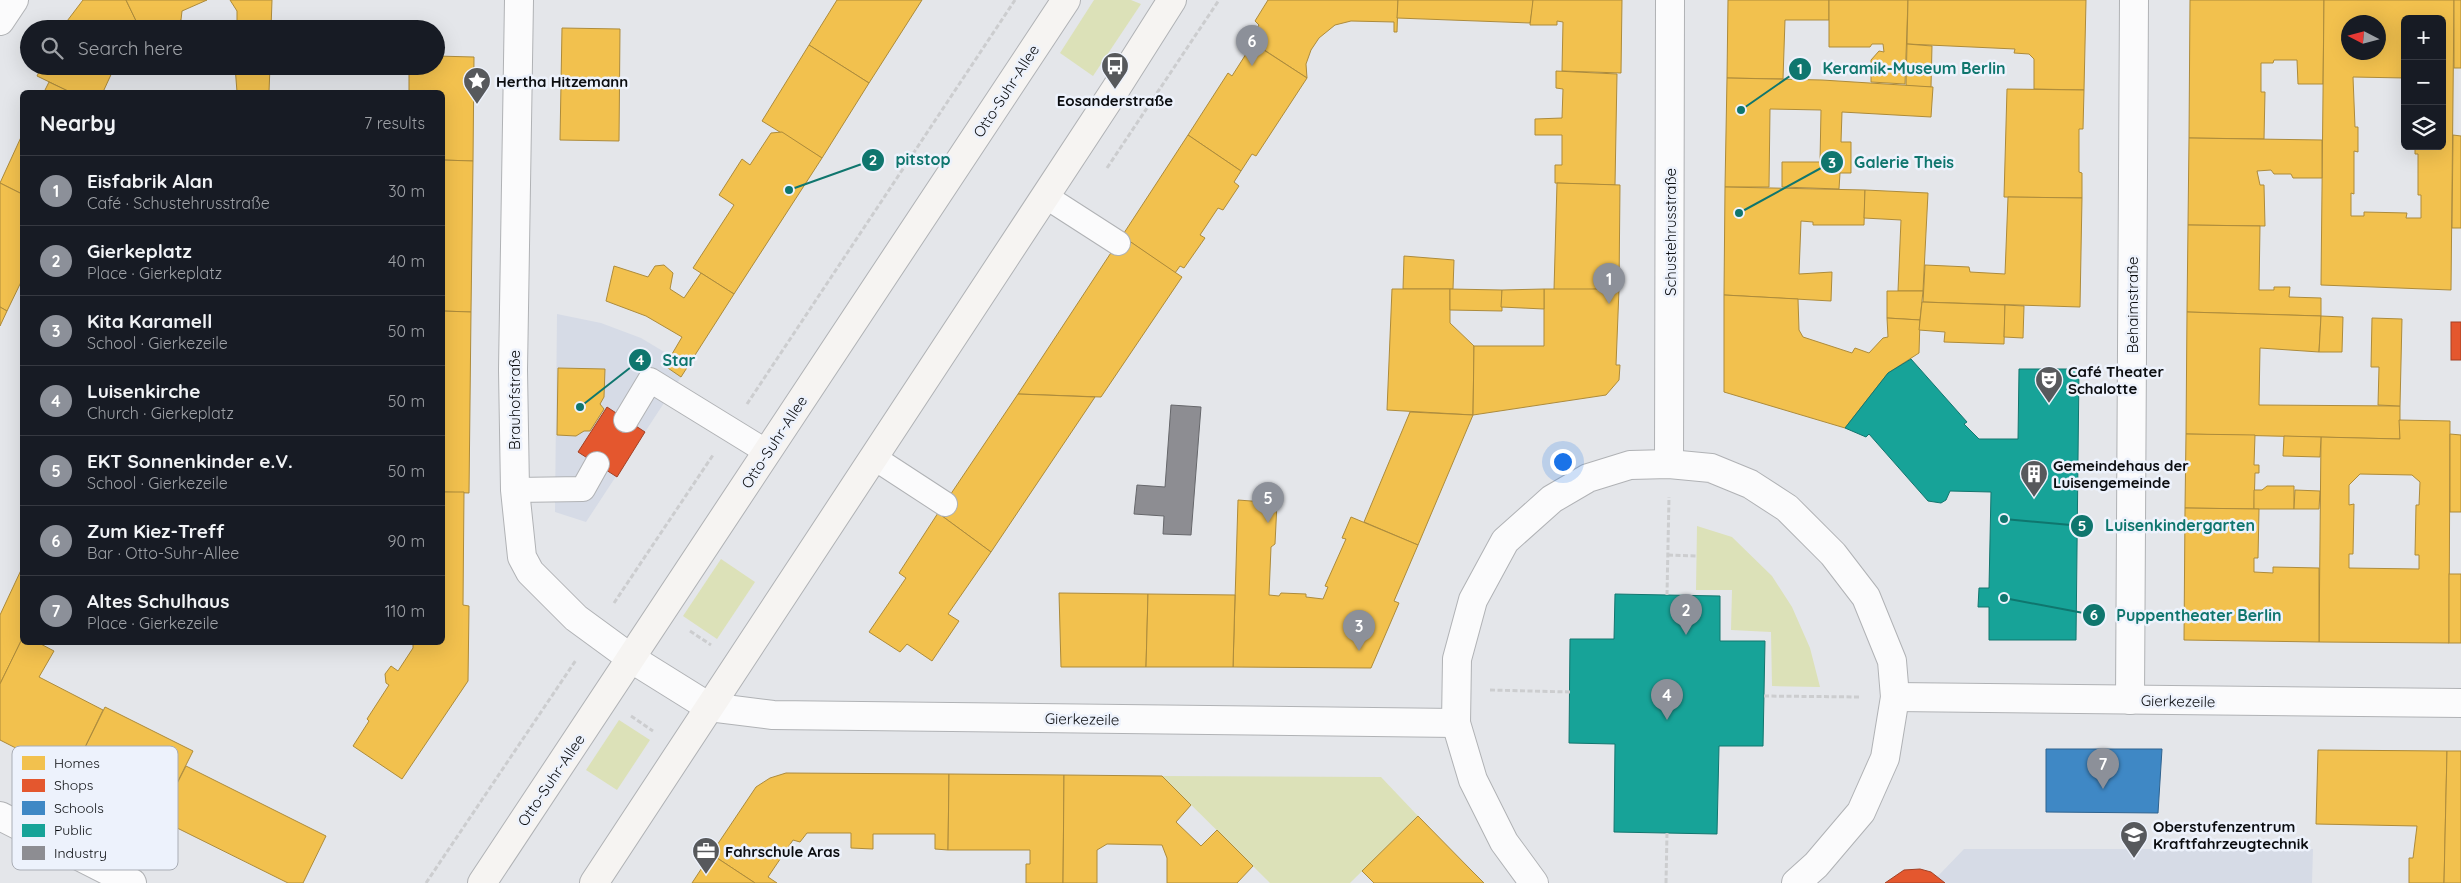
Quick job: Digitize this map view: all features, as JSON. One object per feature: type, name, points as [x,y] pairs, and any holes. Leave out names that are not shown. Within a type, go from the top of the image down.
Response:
[{"type":"main road","name":"Otto-Suhr-Allee","points":[[482,883],[632,659],[1066,0]]},
{"type":"main road","points":[[594,883],[1172,0]]},
{"type":"street","points":[[0,21],[14,0]]},
{"type":"street","name":"Brauhofstraße","points":[[519,0],[513,370],[515,490],[522,556],[530,572],[576,618],[632,659],[709,707]]},
{"type":"street","name":"Schustehrusstraße","points":[[1669,464],[1670,0]]},
{"type":"street","name":"Behaimstraße","points":[[2130,700],[2134,0]]},
{"type":"street","points":[[1534,883],[1504,842],[1473,780],[1456,723],[1457,660],[1472,600],[1505,541],[1552,499],[1588,478],[1630,465],[1669,464],[1711,468],[1750,484],[1787,508],[1833,554],[1866,597],[1892,661],[1896,696],[1884,758],[1861,812],[1816,865],[1796,883]]},
{"type":"street","name":"Gierkezeile","points":[[1896,696],[2461,703]]},
{"type":"street","name":"Gierkezeile","points":[[709,707],[773,715],[800,716],[1456,723]]},
{"type":"street","points":[[0,816],[12,822]]},
{"type":"street","points":[[106,870],[132,883]]},
{"type":"lane","points":[[1045,196],[1118,243]]},
{"type":"lane","points":[[626,420],[650,380],[767,452]]},
{"type":"lane","points":[[873,457],[945,504]]},
{"type":"lane","points":[[515,490],[583,489],[597,464]]},
{"type":"path","points":[[610,610],[1015,0]]},
{"type":"path","points":[[1196,34],[1219,0]]},
{"type":"path","points":[[1667,595],[1669,464]]},
{"type":"path","points":[[1668,555],[1696,556]]},
{"type":"path","points":[[685,628],[714,647]]},
{"type":"path","points":[[426,883],[577,658]]},
{"type":"path","points":[[1457,690],[1570,692]]},
{"type":"path","points":[[1764,696],[1896,696]]},
{"type":"path","points":[[628,714],[656,732]]},
{"type":"path","points":[[1666,883],[1667,833]]},
{"type":"shaded area","points":[[557,314],[601,323],[641,338],[671,356],[665,366],[681,377],[586,522],[555,512]]},
{"type":"shaded area","name":"Oberstufenzentrum Kraftfahrzeugtechnik","points":[[1964,849],[2313,849],[2312,883],[1885,883],[1904,870],[1920,869],[1938,876]]},
{"type":"green space","points":[[1094,0],[1131,0],[1141,4],[1093,76],[1060,53]]},
{"type":"green space","points":[[1697,526],[1732,537],[1772,576],[1792,607],[1810,648],[1820,687],[1772,686],[1771,632],[1731,630],[1732,590],[1696,590]]},
{"type":"green space","points":[[721,559],[755,582],[717,639],[683,616]]},
{"type":"green space","points":[[619,720],[650,740],[617,790],[586,770]]},
{"type":"green space","points":[[1162,776],[1381,777],[1418,816],[1350,883],[1270,883]]},
{"type":"building: Homes","points":[[83,0],[126,0],[136,20],[68,20]]},
{"type":"building: Homes","points":[[126,0],[207,0],[182,11],[181,20],[136,20]]},
{"type":"building: Homes","points":[[230,0],[272,0],[271,20],[237,20],[237,11]]},
{"type":"building: Homes","points":[[837,0],[922,0],[869,83],[809,45]]},
{"type":"building: Homes","points":[[1268,0],[1398,0],[1397,32],[1394,32],[1394,22],[1351,21],[1335,25],[1319,38],[1311,50],[1306,64],[1307,78],[1249,40],[1259,25],[1255,21]]},
{"type":"building: Homes","points":[[1398,0],[1533,0],[1533,5],[1530,23],[1397,18]]},
{"type":"building: Homes","points":[[1533,0],[1622,0],[1621,73],[1562,71],[1563,22],[1557,21],[1557,25],[1530,25]]},
{"type":"building: Homes","points":[[1728,0],[1829,0],[1829,20],[1785,20],[1783,79],[1727,78]]},
{"type":"building: Homes","points":[[1829,0],[1908,0],[1905,84],[1871,82],[1871,60],[1879,51],[1884,52],[1883,44],[1872,44],[1870,47],[1829,47]]},
{"type":"building: Homes","points":[[1908,0],[2086,0],[2084,90],[2034,89],[2034,59],[2029,54],[2014,53],[2015,49],[1907,44]]},
{"type":"building: Homes","points":[[2190,0],[2324,0],[2323,84],[2298,84],[2297,60],[2274,60],[2273,63],[2261,63],[2261,92],[2265,92],[2264,139],[2189,138]]},
{"type":"building: Homes","points":[[2324,0],[2454,0],[2451,290],[2321,285]],"holes":[[[2401,15],[2446,15],[2446,150],[2415,150],[2415,154],[2418,154],[2418,195],[2421,195],[2421,218],[2406,218],[2407,213],[2364,212],[2364,216],[2351,216],[2351,193],[2354,194],[2354,151],[2358,152],[2358,127],[2355,127],[2353,77],[2401,78]]]},
{"type":"building: Homes","points":[[2454,0],[2461,0],[2461,68],[2454,68]]},
{"type":"building: Homes","points":[[562,28],[620,29],[619,141],[560,140]]},
{"type":"building: Homes","points":[[1253,43],[1307,78],[1256,156],[1252,154],[1241,171],[1188,135],[1228,73],[1232,76]]},
{"type":"building: Homes","points":[[1907,44],[1932,46],[1931,87],[1906,86]]},
{"type":"building: Homes","points":[[809,45],[869,83],[822,158],[762,121]]},
{"type":"building: Homes","points":[[445,56],[474,57],[473,161],[445,160],[445,90],[409,90],[409,75],[445,75]]},
{"type":"building: Homes","points":[[1556,71],[1617,74],[1615,185],[1555,183],[1555,165],[1562,165],[1562,135],[1535,135],[1535,119],[1562,118],[1563,89],[1556,88]]},
{"type":"building: Homes","points":[[111,75],[104,90],[66,90],[37,76]]},
{"type":"building: Homes","points":[[236,75],[270,75],[269,90],[237,90]]},
{"type":"building: Homes","points":[[1727,78],[1822,80],[1933,87],[1931,117],[1842,112],[1841,142],[1851,142],[1851,173],[1840,173],[1839,189],[1782,187],[1782,162],[1820,162],[1821,110],[1770,109],[1769,187],[1725,187]]},
{"type":"building: Homes","points":[[49,82],[66,90],[45,90]]},
{"type":"building: Homes","points":[[2007,89],[2084,90],[2083,129],[2079,129],[2079,172],[2082,173],[2082,198],[2004,197]]},
{"type":"building: Homes","points":[[782,132],[822,158],[734,294],[693,268],[734,205],[719,195],[742,159],[750,165],[771,133]]},
{"type":"building: Homes","points":[[1188,135],[1241,171],[1234,182],[1239,186],[1223,210],[1218,208],[1200,235],[1205,238],[1184,268],[1180,266],[1175,273],[1122,236]]},
{"type":"building: Homes","points":[[2453,135],[2461,136],[2461,228],[2452,228]]},
{"type":"building: Homes","points":[[2189,138],[2322,140],[2322,178],[2293,178],[2291,174],[2274,174],[2271,170],[2257,171],[2260,185],[2264,185],[2265,226],[2188,225]]},
{"type":"building: Homes","points":[[20,139],[20,193],[0,183]]},
{"type":"building: Homes","points":[[445,160],[473,161],[471,312],[445,311]]},
{"type":"building: Homes","points":[[0,183],[20,193],[20,284],[7,311],[0,307]]},
{"type":"building: Homes","points":[[1557,183],[1620,185],[1619,289],[1554,290]]},
{"type":"building: Homes","points":[[1725,187],[1865,190],[1864,225],[1813,225],[1813,222],[1801,221],[1799,274],[1832,272],[1831,301],[1724,295]]},
{"type":"building: Homes","points":[[1865,190],[1928,193],[1923,291],[1898,291],[1901,220],[1864,218]]},
{"type":"building: Homes","points":[[2008,197],[2082,198],[2080,307],[1923,302],[1925,265],[1969,267],[1970,272],[2005,274]]},
{"type":"building: Homes","points":[[2188,225],[2260,226],[2259,290],[2274,290],[2274,287],[2290,287],[2289,297],[2321,298],[2321,316],[2187,312]]},
{"type":"building: Homes","points":[[1122,236],[1182,277],[1101,397],[1018,394]]},
{"type":"building: Homes","points":[[1404,256],[1454,260],[1453,289],[1403,289]]},
{"type":"building: Homes","points":[[664,265],[673,273],[670,289],[684,298],[701,273],[734,294],[681,377],[665,366],[682,337],[646,316],[606,301],[614,266],[648,277],[655,266]]},
{"type":"building: Homes","points":[[1392,289],[1450,289],[1450,323],[1474,346],[1473,415],[1387,410]]},
{"type":"building: Homes","points":[[1450,289],[1502,290],[1502,311],[1450,310]]},
{"type":"building: Homes","points":[[1544,289],[1619,289],[1616,365],[1620,365],[1619,380],[1606,395],[1473,415],[1474,346],[1544,346]]},
{"type":"building: Homes","points":[[1544,289],[1544,309],[1501,307],[1502,290]]},
{"type":"building: Homes","points":[[1887,291],[1923,291],[1920,320],[1887,318]]},
{"type":"building: Homes","points":[[1724,295],[1798,299],[1799,330],[1803,337],[1852,353],[1855,348],[1869,353],[1883,338],[1888,337],[1887,318],[1920,320],[1919,353],[1888,373],[1845,428],[1724,392]]},
{"type":"building: Homes","points":[[1922,302],[2005,305],[2004,344],[1944,342],[1945,332],[1919,330]]},
{"type":"building: Homes","points":[[2005,305],[2024,306],[2023,338],[2004,337]]},
{"type":"building: Homes","points":[[0,307],[7,311],[0,326]]},
{"type":"building: Homes","points":[[445,311],[471,312],[469,493],[445,492]]},
{"type":"building: Homes","points":[[2187,312],[2321,316],[2319,352],[2260,348],[2259,405],[2400,406],[2400,439],[2186,434]]},
{"type":"building: Homes","points":[[2321,316],[2343,317],[2342,352],[2319,352]]},
{"type":"building: Homes","points":[[2372,318],[2402,319],[2400,406],[2378,405],[2379,367],[2371,367]]},
{"type":"building: Homes","points":[[558,368],[605,369],[604,397],[600,404],[604,409],[590,431],[584,431],[576,436],[557,435]]},
{"type":"building: Homes","points":[[1018,394],[1095,397],[991,552],[938,513]]},
{"type":"building: Homes","points":[[1410,412],[1473,415],[1418,545],[1364,522]]},
{"type":"building: Homes","points":[[2399,420],[2450,421],[2449,643],[2319,642],[2321,437],[2400,439]],"holes":[[[2360,474],[2412,475],[2420,482],[2419,505],[2416,505],[2415,555],[2419,555],[2419,569],[2349,568],[2349,554],[2353,554],[2354,504],[2349,505],[2349,485]]]},
{"type":"building: Homes","points":[[2186,434],[2255,435],[2254,465],[2259,465],[2259,473],[2255,473],[2254,509],[2185,508]]},
{"type":"building: Homes","points":[[2450,434],[2461,435],[2461,512],[2450,512]]},
{"type":"building: Homes","points":[[2284,436],[2321,437],[2320,457],[2283,456]]},
{"type":"building: Homes","points":[[2267,486],[2294,486],[2294,509],[2254,509],[2254,490],[2262,490]]},
{"type":"building: Homes","points":[[2295,490],[2320,491],[2319,509],[2294,509]]},
{"type":"building: Homes","points":[[445,492],[464,492],[463,605],[469,606],[468,681],[402,779],[353,746],[369,721],[367,719],[389,685],[386,683],[385,674],[391,666],[398,671],[413,645],[445,645]]},
{"type":"building: Homes","points":[[1238,500],[1277,503],[1275,544],[1271,547],[1269,595],[1279,596],[1281,593],[1306,594],[1306,597],[1323,599],[1328,587],[1325,586],[1346,539],[1342,538],[1351,517],[1418,545],[1394,601],[1399,603],[1371,668],[1233,667]]},
{"type":"building: Homes","points":[[2185,508],[2259,509],[2258,558],[2254,558],[2254,572],[2273,573],[2273,567],[2319,568],[2319,642],[2184,640]]},
{"type":"building: Homes","points":[[938,513],[991,552],[948,614],[959,621],[932,661],[907,644],[900,652],[869,632],[906,578],[899,573]]},
{"type":"building: Homes","points":[[20,572],[20,643],[0,684],[0,615]]},
{"type":"building: Homes","points":[[2449,574],[2461,574],[2461,643],[2449,643]]},
{"type":"building: Homes","points":[[1059,593],[1148,594],[1146,667],[1061,667]]},
{"type":"building: Homes","points":[[1148,594],[1235,595],[1233,667],[1146,667]]},
{"type":"building: Homes","points":[[20,643],[20,645],[43,645],[54,651],[39,677],[103,710],[86,746],[12,746],[0,740],[0,684]]},
{"type":"building: Homes","points":[[105,707],[193,751],[178,781],[178,746],[86,746]]},
{"type":"building: Homes","points":[[2318,750],[2447,751],[2444,883],[2409,883],[2409,858],[2413,858],[2417,826],[2316,824]]},
{"type":"building: Homes","points":[[2447,751],[2461,751],[2461,883],[2444,883]]},
{"type":"building: Homes","points":[[186,766],[326,836],[303,883],[288,883],[178,828],[178,782]]},
{"type":"building: Homes","points":[[786,773],[949,774],[948,850],[935,849],[935,834],[873,834],[873,849],[851,848],[851,833],[807,833],[800,842],[793,840],[768,877],[777,883],[755,883],[711,854],[756,787],[770,778]]},
{"type":"building: Homes","points":[[949,774],[1064,775],[1063,883],[1026,883],[1026,864],[1030,864],[1030,850],[948,850]]},
{"type":"building: Homes","points":[[1064,775],[1162,776],[1191,805],[1176,822],[1201,846],[1217,830],[1253,866],[1237,883],[1167,883],[1167,858],[1162,845],[1107,844],[1097,850],[1097,883],[1063,883]]},
{"type":"building: Homes","points":[[1418,816],[1484,883],[1374,883],[1362,871]]},
{"type":"building: Homes","points":[[711,854],[755,883],[692,883]]},
{"type":"building: Shops","points":[[2451,322],[2461,322],[2461,360],[2451,360]]},
{"type":"building: Shops","points":[[607,407],[645,432],[617,477],[578,452]]},
{"type":"building: Shops","points":[[1920,869],[1931,872],[1945,883],[1885,883],[1904,870]]},
{"type":"building: Schools","points":[[2046,749],[2162,749],[2158,813],[2046,812]]},
{"type":"building: Public","name":"Gemeindehaus der Luisengemeinde","points":[[1911,359],[1967,422],[1964,424],[1979,439],[2018,439],[2019,369],[2079,369],[2076,640],[1989,640],[1989,607],[1978,607],[1979,588],[1989,588],[1991,492],[1950,491],[1946,500],[1941,503],[1928,501],[1869,434],[1866,437],[1845,428],[1888,373]]},
{"type":"building: Public","points":[[1615,594],[1720,596],[1720,641],[1765,641],[1763,746],[1719,746],[1717,834],[1614,832],[1615,744],[1569,743],[1570,639],[1614,639]]},
{"type":"building: Industry","points":[[1171,405],[1201,407],[1191,535],[1163,534],[1164,516],[1134,514],[1137,485],[1165,487]]},
{"type":"place","name":"Zum Kiez-Treff","points":[[1252,66]]},
{"type":"place","name":"Eosanderstraße","points":[[1115,90]]},
{"type":"place","name":"Hertha Hitzemann","points":[[477,105]]},
{"type":"place","name":"Keramik-Museum Berlin","points":[[1741,110]]},
{"type":"place","name":"pitstop","points":[[789,190]]},
{"type":"place","name":"Galerie Theis","points":[[1739,213]]},
{"type":"place","name":"Eisfabrik Alan","points":[[1609,304]]},
{"type":"place","name":"Café Theater Schalotte","points":[[2049,404]]},
{"type":"place","name":"Star","points":[[580,407]]},
{"type":"place","name":"Gemeindehaus der Luisengemeinde","points":[[2034,498]]},
{"type":"place","name":"Luisenkindergarten","points":[[2004,519]]},
{"type":"place","name":"EKT Sonnenkinder e.V.","points":[[1268,523]]},
{"type":"place","name":"Puppentheater Berlin","points":[[2004,598]]},
{"type":"place","name":"Gierkeplatz","points":[[1686,635]]},
{"type":"place","name":"Kita Karamell","points":[[1359,651]]},
{"type":"place","name":"Luisenkirche","points":[[1667,720]]},
{"type":"place","name":"Altes Schulhaus","points":[[2103,789]]},
{"type":"place","name":"Oberstufenzentrum Kraftfahrzeugtechnik","points":[[2134,859]]},
{"type":"place","name":"Fahrschule Aras","points":[[706,875]]}]
